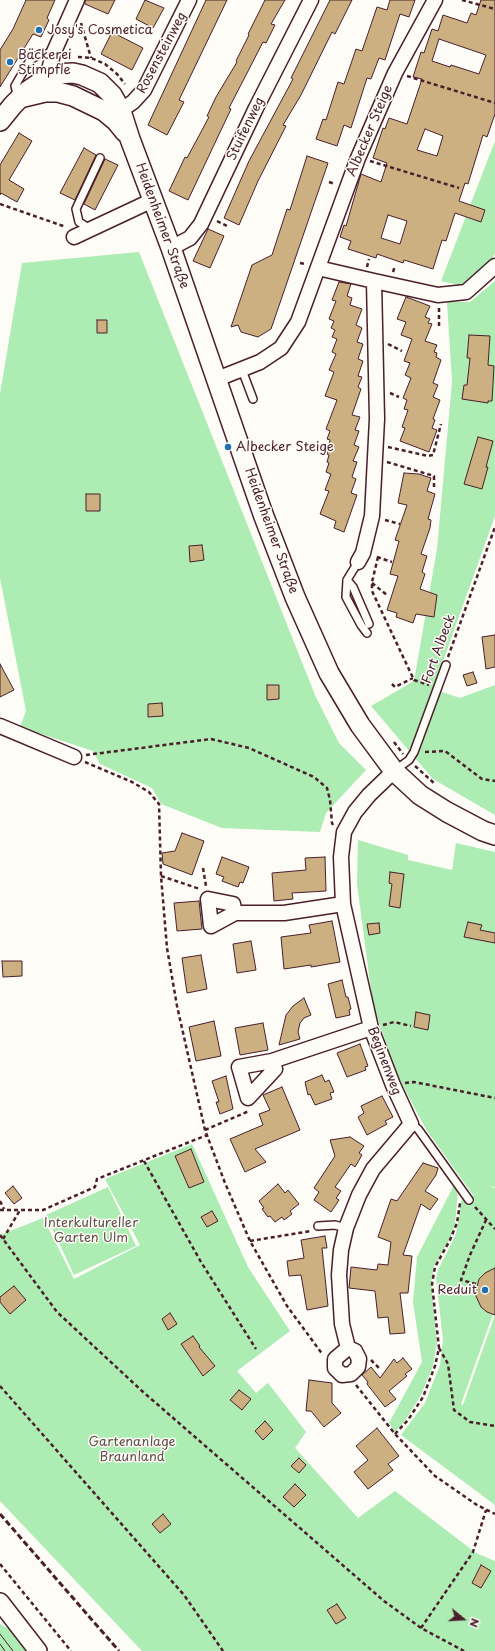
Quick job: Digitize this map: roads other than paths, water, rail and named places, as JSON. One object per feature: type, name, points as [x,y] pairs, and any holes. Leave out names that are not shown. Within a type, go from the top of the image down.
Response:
[{"type":"main road","name":"Heidenheimer Straße","points":[[18,99],[31,94],[45,85],[58,92],[80,99],[116,114],[121,126],[130,140],[171,248],[264,514],[295,597],[329,673],[360,725],[401,765],[420,795],[447,812],[483,831],[495,835]]},
{"type":"main road","points":[[0,121],[18,99]]},
{"type":"street","points":[[45,85],[53,54],[77,0]]},
{"type":"street","name":"Rosensteinweg","points":[[116,114],[133,102],[144,90],[189,0]]},
{"type":"street","name":"Stuifenweg","points":[[171,248],[190,238],[202,224],[256,108],[311,0]]},
{"type":"street","name":"Albecker Steige","points":[[217,378],[242,370],[260,362],[281,348],[298,322],[358,158],[395,73],[435,0]]},
{"type":"street","points":[[79,235],[153,200]]},
{"type":"street","points":[[318,268],[374,282],[438,295],[466,292],[495,266]]},
{"type":"street","points":[[358,562],[363,553],[372,516],[376,451],[377,419],[374,282]]},
{"type":"street","points":[[0,726],[74,756]]},
{"type":"street","name":"Beginenweg","points":[[401,765],[369,795],[355,812],[344,832],[341,858],[343,904],[371,1028],[393,1085],[411,1124]]},
{"type":"street","points":[[235,913],[233,904],[208,899],[211,926],[235,913],[284,913],[343,904]]},
{"type":"street","points":[[272,1061],[371,1028]]},
{"type":"street","points":[[348,1348],[342,1324],[338,1275],[341,1250],[346,1228],[358,1195],[373,1169],[411,1124]]},
{"type":"street","points":[[348,1348],[355,1351],[359,1359],[358,1368],[351,1374],[342,1375],[335,1368],[335,1359],[348,1348]]},
{"type":"street","points":[[2,1606],[38,1651]]},
{"type":"lane","points":[[18,99],[15,86],[30,60],[40,54],[53,54]]},
{"type":"lane","points":[[96,227],[87,227],[79,222],[76,209],[100,158]]},
{"type":"lane","points":[[242,370],[253,398]]},
{"type":"lane","points":[[358,562],[347,580],[346,596],[361,625],[367,633]]},
{"type":"lane","points":[[347,580],[353,587],[369,624]]},
{"type":"lane","name":"Fort Albeck","points":[[401,765],[414,752],[446,664]]},
{"type":"lane","points":[[411,1124],[418,1129],[469,1200]]},
{"type":"lane","points":[[318,1226],[335,1225],[346,1228]]},
{"type":"tram line","points":[[0,1634],[13,1651]]},
{"type":"tram line","points":[[0,1644],[5,1651]]},
{"type":"railway","points":[[0,1514],[119,1651]]},
{"type":"place","name":"Josy's Cosmetica","points":[[39,30]]},
{"type":"place","name":"Bäckerei Stimpfle","points":[[10,62]]},
{"type":"place","name":"Albecker Steige","points":[[228,447]]},
{"type":"place","name":"Reduit","points":[[485,1290]]},
{"type":"park label","name":"Interkultureller Garten Ulm","points":[[91,1230]]},
{"type":"park label","name":"Gartenanlage Braunland","points":[[132,1450]]}]
